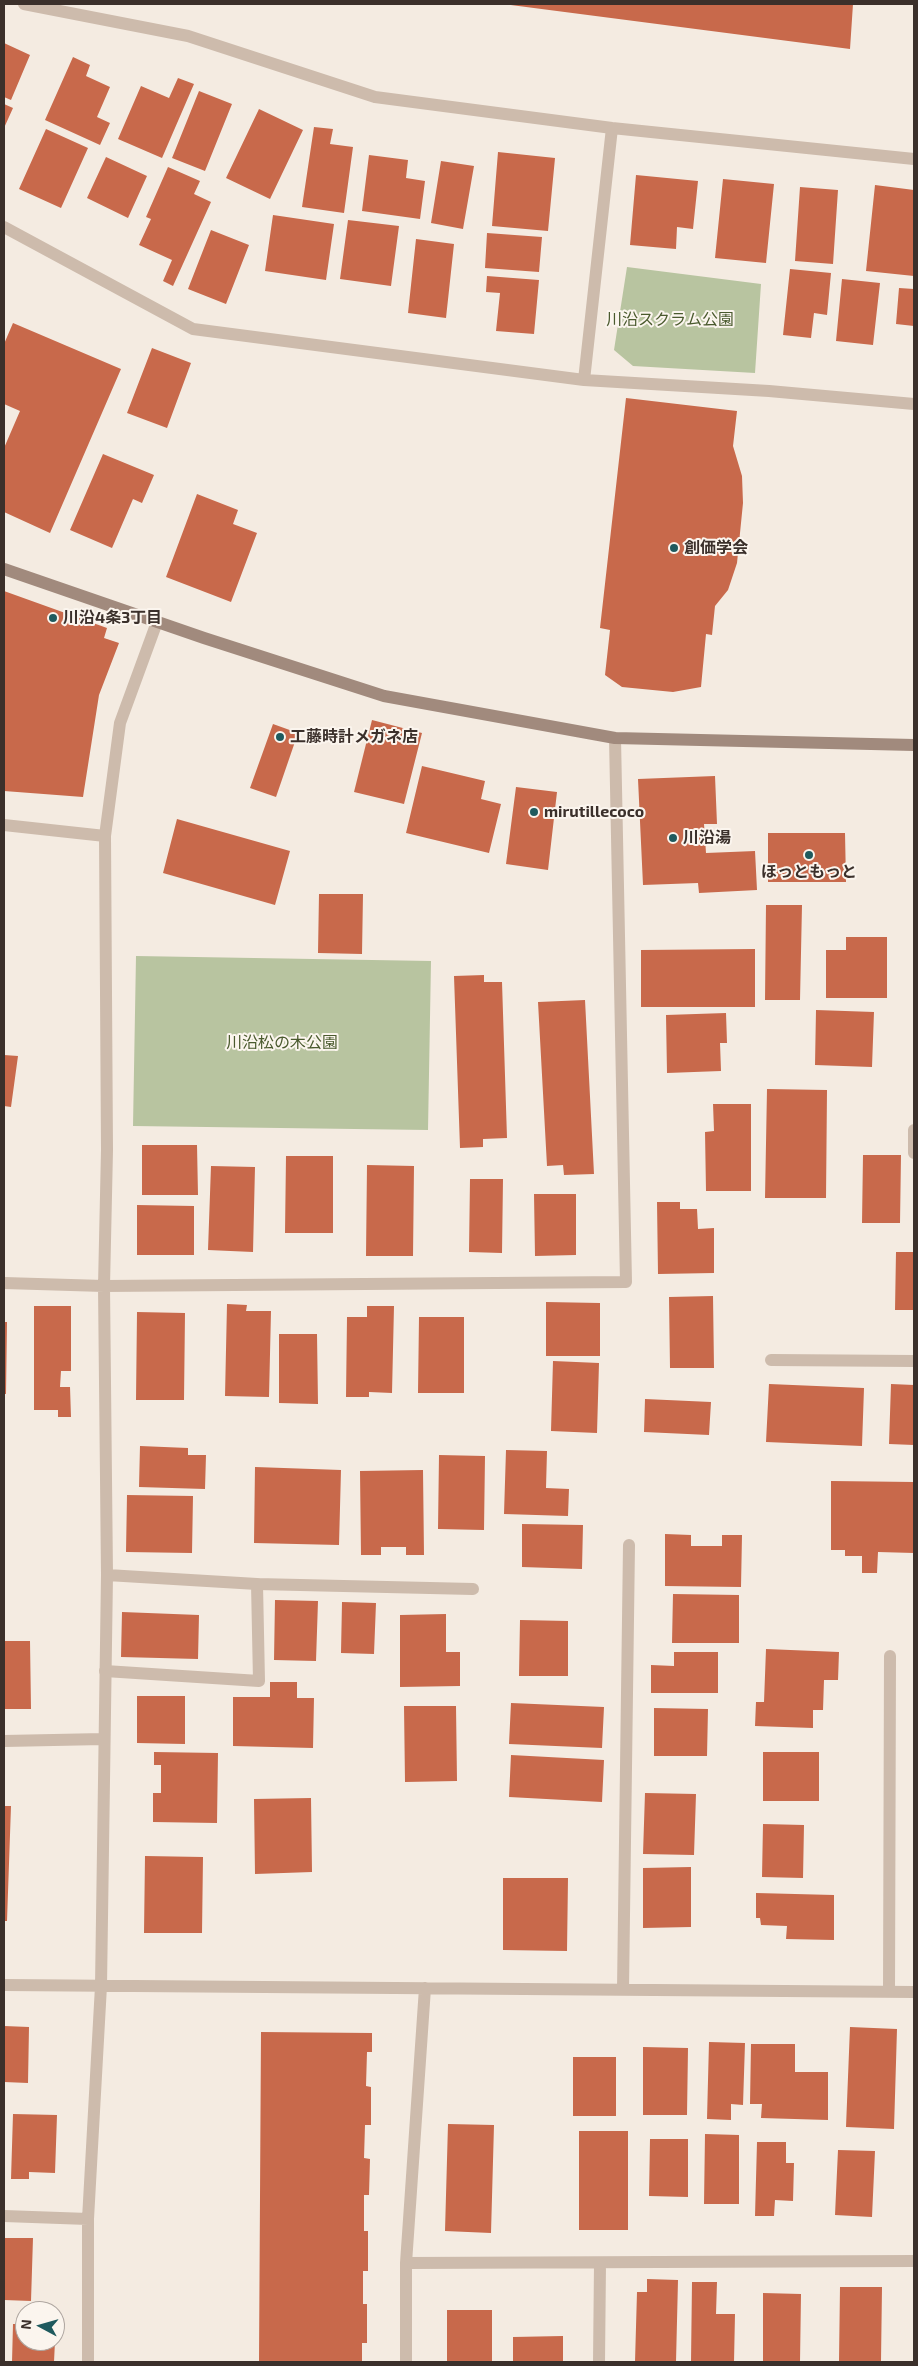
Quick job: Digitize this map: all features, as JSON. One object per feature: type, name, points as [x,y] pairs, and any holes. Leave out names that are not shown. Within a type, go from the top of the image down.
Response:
[{"type":"street","points":[[24,4],[188,36],[376,97],[612,128],[914,159]]},
{"type":"street","points":[[584,380],[612,128]]},
{"type":"street","points":[[4,227],[193,329],[584,380],[769,391],[914,404]]},
{"type":"street","points":[[4,570],[384,696],[615,738],[914,745]]},
{"type":"street","points":[[88,2362],[88,2219],[101,1986],[103,1739],[107,1575],[104,1286],[107,1150],[105,836],[120,723],[157,622]]},
{"type":"street","points":[[4,1283],[104,1286],[626,1282],[615,738]]},
{"type":"street","points":[[4,825],[105,836]]},
{"type":"street","points":[[914,1130],[914,1153]]},
{"type":"street","points":[[771,1360],[914,1361]]},
{"type":"street","points":[[623,1989],[629,1544]]},
{"type":"street","points":[[107,1575],[257,1584],[473,1589]]},
{"type":"street","points":[[105,1671],[259,1681],[257,1584]]},
{"type":"street","points":[[889,1992],[890,1656]]},
{"type":"street","points":[[4,1741],[103,1739]]},
{"type":"street","points":[[4,1984],[914,1992]]},
{"type":"street","points":[[406,2362],[406,2263],[425,1988]]},
{"type":"street","points":[[4,2216],[88,2219]]},
{"type":"street","points":[[406,2263],[600,2264],[914,2261]]},
{"type":"street","points":[[599,2362],[600,2264]]},
{"type":"green space","name":"川沿スクラム公園","points":[[627,267],[761,284],[755,373],[633,366],[614,350]]},
{"type":"green space","name":"川沿松の木公園","points":[[136,956],[431,961],[428,1130],[133,1126]]},
{"type":"building","points":[[503,4],[853,4],[850,49]]},
{"type":"building","points":[[4,43],[30,55],[11,100],[4,97]]},
{"type":"building","points":[[73,57],[90,65],[86,76],[110,87],[97,117],[110,123],[100,145],[45,120]]},
{"type":"building","points":[[178,78],[194,84],[162,158],[118,139],[141,86],[169,98]]},
{"type":"building","points":[[199,91],[232,104],[205,171],[172,158]]},
{"type":"building","points":[[4,104],[13,108],[4,128]]},
{"type":"building","points":[[259,109],[303,130],[270,199],[226,178]]},
{"type":"building","points":[[314,127],[333,129],[330,144],[353,147],[344,213],[302,207]]},
{"type":"building","points":[[46,129],[88,148],[61,208],[19,189]]},
{"type":"building","points":[[498,152],[555,158],[548,231],[492,226]]},
{"type":"building","points":[[369,155],[408,160],[406,178],[425,181],[420,219],[362,211]]},
{"type":"building","points":[[106,157],[147,176],[128,218],[87,198]]},
{"type":"building","points":[[441,161],[474,166],[463,229],[431,223]]},
{"type":"building","points":[[168,167],[200,181],[194,194],[211,202],[173,286],[163,281],[172,260],[139,245],[151,219],[146,217]]},
{"type":"building","points":[[636,175],[698,181],[693,229],[677,227],[676,249],[630,245]]},
{"type":"building","points":[[723,179],[774,184],[766,263],[715,258]]},
{"type":"building","points":[[875,185],[914,190],[914,276],[866,271]]},
{"type":"building","points":[[800,187],[838,190],[833,264],[795,261]]},
{"type":"building","points":[[273,215],[334,224],[326,280],[265,271]]},
{"type":"building","points":[[348,220],[399,226],[391,286],[340,279]]},
{"type":"building","points":[[211,230],[249,245],[226,304],[188,289]]},
{"type":"building","points":[[487,233],[542,237],[539,272],[485,268]]},
{"type":"building","points":[[416,239],[454,244],[446,318],[408,313]]},
{"type":"building","points":[[790,269],[831,273],[827,315],[814,313],[811,338],[783,335]]},
{"type":"building","points":[[487,276],[539,280],[534,334],[496,331],[500,293],[486,292]]},
{"type":"building","points":[[842,279],[880,283],[873,345],[836,341]]},
{"type":"building","points":[[899,288],[914,289],[914,326],[896,324]]},
{"type":"building","points":[[13,323],[121,369],[50,533],[4,512],[4,448],[20,411],[4,404],[4,344]]},
{"type":"building","points":[[152,348],[191,363],[167,428],[127,413]]},
{"type":"building","name":"創価学会","points":[[626,398],[737,411],[733,446],[742,476],[743,503],[737,563],[728,590],[715,606],[712,635],[706,634],[701,687],[673,692],[622,687],[605,675],[610,630],[600,628]]},
{"type":"building","points":[[103,454],[154,475],[142,503],[133,499],[112,548],[70,530]]},
{"type":"building","points":[[197,494],[238,510],[233,524],[257,533],[231,602],[166,577]]},
{"type":"building","points":[[4,591],[107,628],[104,638],[119,643],[99,695],[83,797],[4,791]]},
{"type":"building","points":[[372,720],[422,733],[404,804],[354,792]]},
{"type":"building","points":[[273,724],[298,733],[276,797],[250,788]]},
{"type":"building","points":[[422,766],[485,781],[481,799],[501,804],[489,853],[406,833]]},
{"type":"building","name":"川沿湯","points":[[715,776],[717,824],[704,824],[706,853],[755,851],[757,890],[699,893],[698,883],[643,885],[638,779]]},
{"type":"building","points":[[516,787],[557,792],[548,870],[506,864]]},
{"type":"building","points":[[177,819],[290,851],[275,905],[163,873]]},
{"type":"building","points":[[768,833],[845,833],[846,882],[768,882]]},
{"type":"building","points":[[319,894],[363,894],[362,954],[318,953]]},
{"type":"building","points":[[766,905],[802,905],[800,1000],[765,1000]]},
{"type":"building","points":[[846,937],[887,937],[887,998],[826,998],[826,950],[846,950]]},
{"type":"building","points":[[755,949],[755,1007],[641,1007],[641,950]]},
{"type":"building","points":[[484,975],[484,982],[502,982],[507,1138],[483,1139],[483,1147],[460,1148],[454,976]]},
{"type":"building","points":[[585,1000],[594,1174],[564,1175],[563,1165],[547,1166],[538,1002]]},
{"type":"building","points":[[816,1010],[874,1012],[872,1067],[815,1065]]},
{"type":"building","points":[[726,1013],[727,1043],[720,1043],[721,1071],[667,1073],[666,1015]]},
{"type":"building","points":[[4,1055],[18,1056],[11,1107],[4,1106]]},
{"type":"building","points":[[767,1089],[827,1090],[826,1198],[765,1198]]},
{"type":"building","points":[[713,1104],[751,1104],[751,1191],[706,1191],[705,1132],[714,1131]]},
{"type":"building","points":[[142,1145],[197,1145],[198,1195],[142,1195]]},
{"type":"building","points":[[863,1155],[901,1155],[900,1223],[862,1223]]},
{"type":"building","points":[[286,1156],[333,1156],[333,1233],[285,1233]]},
{"type":"building","points":[[367,1165],[414,1166],[413,1256],[366,1256]]},
{"type":"building","points":[[211,1166],[255,1167],[253,1252],[208,1250]]},
{"type":"building","points":[[470,1179],[503,1179],[502,1253],[469,1252]]},
{"type":"building","points":[[534,1194],[576,1194],[576,1255],[535,1256]]},
{"type":"building","points":[[657,1202],[680,1202],[680,1209],[697,1209],[698,1229],[714,1228],[714,1273],[658,1274]]},
{"type":"building","points":[[137,1205],[194,1206],[194,1255],[137,1255]]},
{"type":"building","points":[[896,1252],[914,1252],[914,1310],[895,1310]]},
{"type":"building","points":[[713,1296],[714,1368],[670,1368],[669,1297]]},
{"type":"building","points":[[546,1302],[600,1303],[600,1356],[546,1356]]},
{"type":"building","points":[[227,1304],[247,1305],[246,1311],[271,1311],[269,1397],[225,1396]]},
{"type":"building","points":[[34,1306],[71,1306],[71,1371],[61,1371],[60,1387],[70,1387],[71,1417],[58,1417],[58,1410],[34,1410]]},
{"type":"building","points":[[367,1306],[394,1306],[392,1393],[369,1392],[369,1397],[346,1397],[347,1317],[367,1317]]},
{"type":"building","points":[[137,1312],[185,1313],[184,1400],[136,1400]]},
{"type":"building","points":[[419,1317],[464,1317],[464,1393],[418,1393]]},
{"type":"building","points":[[4,1322],[7,1322],[6,1394],[4,1394]]},
{"type":"building","points":[[279,1334],[317,1334],[318,1404],[279,1403]]},
{"type":"building","points":[[553,1361],[599,1363],[597,1433],[551,1431]]},
{"type":"building","points":[[769,1384],[864,1388],[862,1446],[766,1442]]},
{"type":"building","points":[[891,1384],[914,1385],[914,1445],[889,1444]]},
{"type":"building","points":[[645,1399],[711,1402],[709,1435],[644,1432]]},
{"type":"building","points":[[140,1446],[188,1448],[188,1455],[206,1455],[205,1489],[139,1487]]},
{"type":"building","points":[[506,1450],[547,1451],[546,1488],[569,1489],[568,1516],[504,1514]]},
{"type":"building","points":[[439,1455],[485,1456],[484,1530],[438,1529]]},
{"type":"building","points":[[255,1467],[341,1470],[339,1545],[254,1543]]},
{"type":"building","points":[[423,1470],[424,1555],[406,1555],[406,1547],[381,1547],[381,1555],[361,1555],[360,1471]]},
{"type":"building","points":[[831,1481],[914,1482],[914,1553],[878,1552],[877,1573],[862,1573],[862,1556],[845,1556],[845,1550],[831,1550]]},
{"type":"building","points":[[127,1495],[193,1496],[192,1553],[126,1552]]},
{"type":"building","points":[[522,1524],[583,1525],[582,1569],[522,1567]]},
{"type":"building","points":[[665,1534],[691,1535],[691,1546],[722,1546],[722,1535],[742,1535],[741,1587],[665,1586]]},
{"type":"building","points":[[673,1594],[739,1595],[739,1643],[672,1643]]},
{"type":"building","points":[[275,1600],[318,1601],[316,1661],[274,1660]]},
{"type":"building","points":[[342,1602],[376,1603],[374,1654],[341,1653]]},
{"type":"building","points":[[122,1612],[199,1615],[198,1659],[121,1657]]},
{"type":"building","points":[[446,1614],[446,1652],[460,1652],[460,1686],[400,1687],[400,1615]]},
{"type":"building","points":[[520,1620],[568,1621],[568,1676],[519,1676]]},
{"type":"building","points":[[4,1641],[30,1641],[31,1709],[4,1709]]},
{"type":"building","points":[[766,1649],[839,1652],[838,1680],[824,1680],[823,1710],[813,1710],[813,1728],[755,1726],[756,1702],[764,1702]]},
{"type":"building","points":[[674,1652],[718,1652],[718,1693],[651,1693],[651,1665],[674,1666]]},
{"type":"building","points":[[270,1682],[297,1682],[297,1698],[314,1698],[313,1748],[233,1746],[233,1697],[270,1697]]},
{"type":"building","points":[[137,1696],[185,1696],[185,1744],[137,1743]]},
{"type":"building","points":[[511,1703],[604,1707],[602,1748],[509,1744]]},
{"type":"building","points":[[404,1706],[456,1706],[457,1781],[405,1782]]},
{"type":"building","points":[[654,1708],[708,1709],[707,1756],[654,1756]]},
{"type":"building","points":[[154,1752],[218,1753],[217,1823],[153,1822],[153,1793],[161,1793],[161,1765],[154,1765]]},
{"type":"building","points":[[763,1752],[819,1752],[819,1801],[763,1801]]},
{"type":"building","points":[[511,1755],[604,1760],[602,1802],[509,1797]]},
{"type":"building","points":[[645,1793],[696,1794],[694,1855],[643,1854]]},
{"type":"building","points":[[311,1798],[312,1872],[255,1874],[254,1799]]},
{"type":"building","points":[[4,1806],[11,1806],[7,1921],[4,1921]]},
{"type":"building","points":[[763,1824],[804,1825],[803,1878],[762,1877]]},
{"type":"building","points":[[145,1856],[203,1857],[202,1933],[144,1933]]},
{"type":"building","points":[[691,1867],[691,1927],[643,1928],[643,1868]]},
{"type":"building","points":[[503,1878],[568,1878],[567,1951],[503,1950]]},
{"type":"building","points":[[756,1893],[834,1895],[834,1940],[786,1939],[787,1926],[761,1925],[760,1918],[756,1918]]},
{"type":"building","points":[[4,2026],[29,2027],[28,2083],[4,2082]]},
{"type":"building","points":[[850,2027],[897,2029],[894,2129],[846,2127]]},
{"type":"building","points":[[261,2032],[372,2033],[372,2052],[367,2052],[366,2086],[371,2087],[371,2125],[365,2125],[364,2158],[370,2159],[369,2195],[364,2195],[364,2231],[368,2231],[368,2271],[363,2271],[363,2304],[367,2304],[367,2343],[362,2343],[362,2362],[259,2362]]},
{"type":"building","points":[[709,2042],[745,2043],[743,2105],[731,2104],[731,2120],[707,2119]]},
{"type":"building","points":[[751,2044],[795,2044],[795,2072],[828,2072],[828,2120],[761,2118],[762,2104],[750,2104]]},
{"type":"building","points":[[643,2047],[688,2048],[687,2115],[643,2115]]},
{"type":"building","points":[[573,2057],[616,2057],[616,2116],[573,2116]]},
{"type":"building","points":[[13,2114],[57,2115],[55,2173],[29,2172],[29,2179],[11,2179]]},
{"type":"building","points":[[448,2124],[494,2125],[491,2233],[445,2231]]},
{"type":"building","points":[[579,2131],[628,2131],[628,2230],[579,2230]]},
{"type":"building","points":[[705,2134],[739,2135],[739,2204],[704,2204]]},
{"type":"building","points":[[650,2139],[688,2139],[688,2197],[649,2196]]},
{"type":"building","points":[[757,2142],[786,2142],[786,2163],[794,2163],[793,2201],[775,2200],[774,2216],[755,2216]]},
{"type":"building","points":[[838,2150],[875,2151],[872,2217],[835,2215]]},
{"type":"building","points":[[4,2238],[33,2238],[31,2301],[4,2300]]},
{"type":"building","points":[[647,2279],[678,2280],[676,2362],[635,2362],[637,2292],[647,2292]]},
{"type":"building","points":[[692,2282],[717,2282],[716,2314],[735,2314],[734,2362],[691,2362]]},
{"type":"building","points":[[840,2287],[882,2287],[881,2361],[839,2361]]},
{"type":"building","points":[[763,2293],[801,2294],[800,2362],[763,2362]]},
{"type":"building","points":[[447,2310],[492,2310],[492,2362],[447,2362]]},
{"type":"building","points":[[13,2324],[15,2324],[15,2351],[55,2351],[54,2362],[12,2362]]},
{"type":"building","points":[[563,2336],[563,2362],[513,2362],[513,2337]]},
{"type":"place","name":"創価学会","points":[[674,548]]},
{"type":"place","name":"川沿4条3丁目","points":[[53,618]]},
{"type":"place","name":"工藤時計メガネ店","points":[[280,737]]},
{"type":"place","name":"mirutillecoco","points":[[534,812]]},
{"type":"place","name":"川沿湯","points":[[673,838]]},
{"type":"place","name":"ほっともっと","points":[[809,855]]}]
